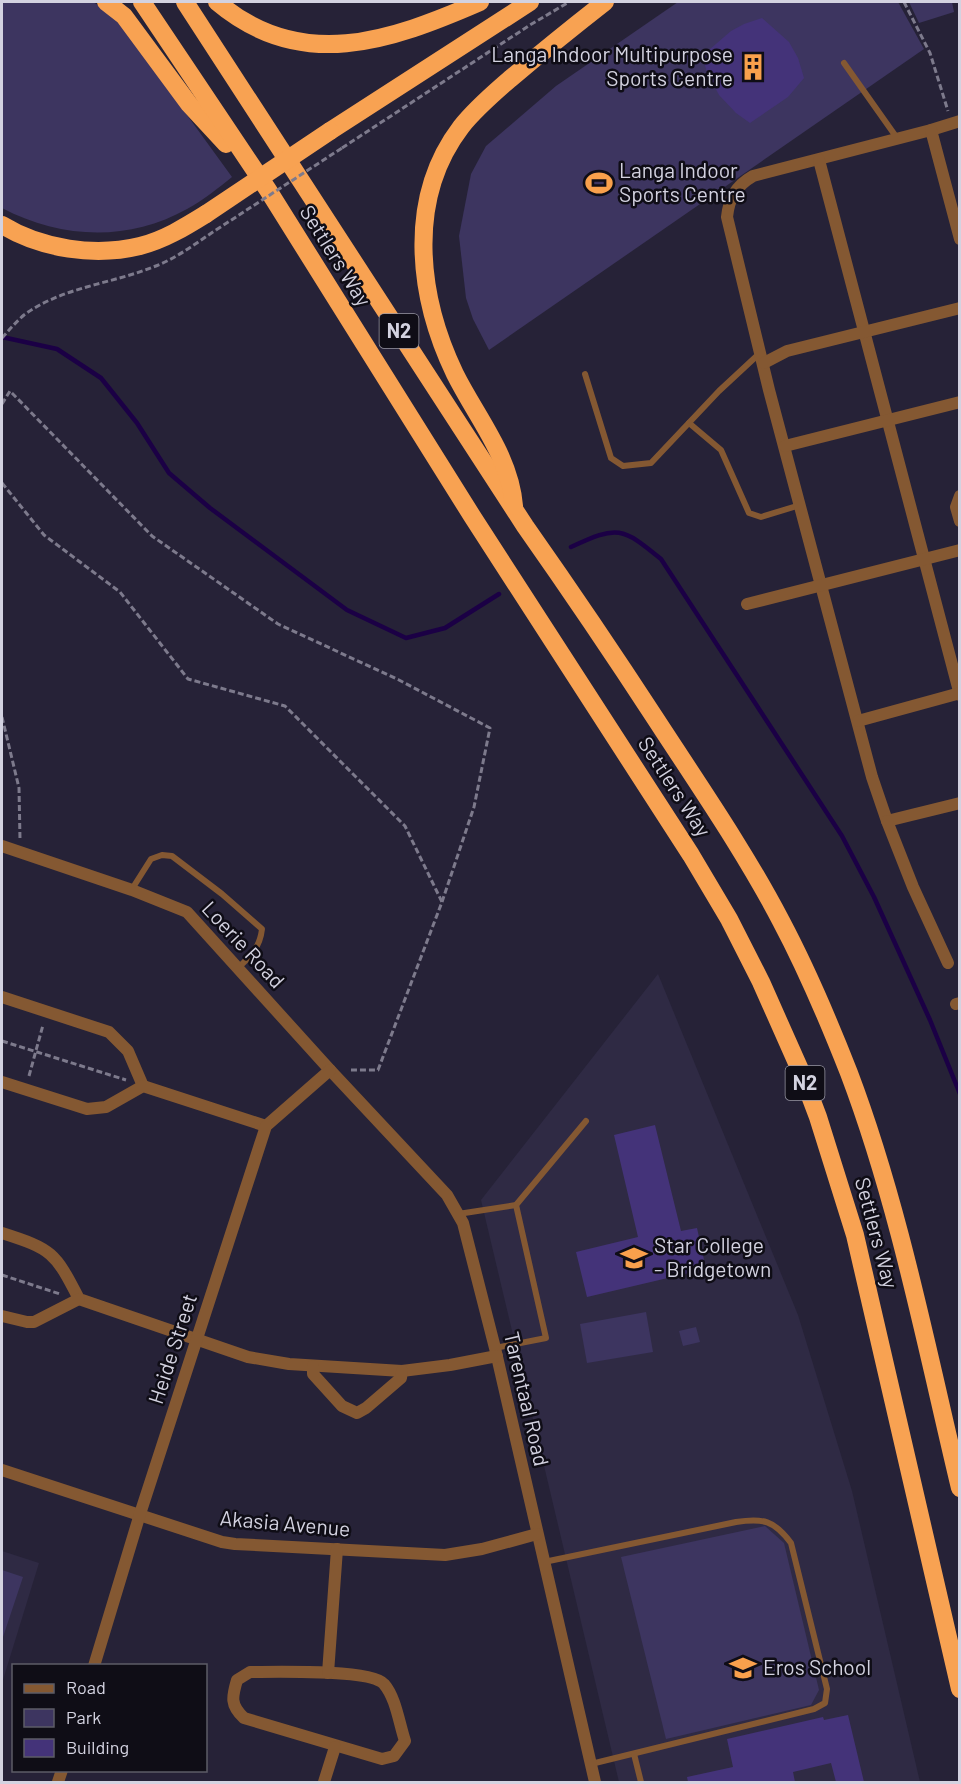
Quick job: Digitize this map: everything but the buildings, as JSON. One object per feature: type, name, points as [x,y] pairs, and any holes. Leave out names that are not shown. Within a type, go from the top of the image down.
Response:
[{"type":"highway","points":[[106,2],[124,16],[189,104],[268,190]]},
{"type":"highway","name":"Settlers Way","points":[[142,2],[268,190],[496,553],[691,855],[729,919],[761,982],[801,1072],[832,1159],[855,1235],[960,1689]]},
{"type":"highway","name":"Settlers Way","points":[[184,2],[740,851],[783,925],[850,1076],[875,1150],[906,1261],[960,1488]]},
{"type":"highway","points":[[217,2],[243,21],[269,34],[326,45],[379,39],[480,2]]},
{"type":"highway","points":[[2,225],[34,240],[62,247],[93,250],[140,246],[162,238],[206,214],[530,2]]},
{"type":"highway","points":[[520,518],[506,467],[488,430],[455,373],[436,324],[425,269],[424,214],[429,188],[446,149],[472,114],[605,2]]},
{"type":"street","points":[[948,963],[913,887],[872,777],[765,375],[763,358],[728,227],[728,207],[736,189],[753,176],[956,122]]},
{"type":"street","points":[[931,130],[960,239]]},
{"type":"street","points":[[819,160],[959,694],[858,721]]},
{"type":"street","points":[[763,358],[960,308]]},
{"type":"street","points":[[785,446],[960,402]]},
{"type":"street","points":[[960,496],[956,507],[960,521]]},
{"type":"street","points":[[747,604],[960,550]]},
{"type":"street","points":[[887,821],[960,803]]},
{"type":"street","name":"Loerie Road","points":[[2,846],[132,890],[187,912],[330,1070]]},
{"type":"street","points":[[2,997],[109,1032],[128,1051],[143,1086]]},
{"type":"street","points":[[2,1082],[87,1109],[106,1107],[143,1086],[266,1126],[330,1070]]},
{"type":"street","name":"Tarentaal Road","points":[[330,1070],[447,1195],[466,1234],[496,1352],[595,1782]]},
{"type":"street","name":"Heide Street","points":[[94,1664],[140,1514],[266,1126]]},
{"type":"street","points":[[2,1233],[47,1250],[60,1265],[79,1299],[196,1341],[256,1359],[289,1364],[402,1371],[441,1367],[496,1352]]},
{"type":"street","points":[[2,1316],[34,1322],[79,1299]]},
{"type":"street","points":[[313,1365],[313,1374],[342,1406],[357,1413],[401,1378],[402,1371]]},
{"type":"street","name":"Akasia Avenue","points":[[2,1470],[229,1543],[458,1554],[537,1534]]},
{"type":"street","points":[[328,1673],[337,1549]]},
{"type":"street","points":[[250,1672],[328,1673],[372,1677],[382,1682],[391,1695],[405,1741],[394,1756],[382,1760],[335,1747],[244,1718],[235,1709],[233,1695],[237,1680],[250,1672]]},
{"type":"street","points":[[324,1782],[335,1747]]},
{"type":"lane","points":[[844,63],[898,139]]},
{"type":"lane","points":[[585,374],[611,458],[623,466],[651,463],[719,391],[763,358]]},
{"type":"lane","points":[[689,423],[721,450],[749,513],[761,517],[801,505]]},
{"type":"lane","points":[[132,890],[151,859],[162,855],[172,856],[222,894],[262,929],[260,943],[253,954],[238,968]]},
{"type":"lane","points":[[458,1214],[516,1204],[586,1121]]},
{"type":"lane","points":[[496,1352],[546,1338],[516,1204]]},
{"type":"lane","points":[[543,1562],[753,1520],[776,1525],[790,1543],[827,1689],[825,1703],[805,1712],[591,1764]]},
{"type":"lane","points":[[634,1754],[641,1782]]},
{"type":"path","points":[[2,338],[25,315],[73,291],[156,266],[182,252],[530,25],[569,2]]},
{"type":"path","points":[[904,2],[930,53],[956,122]]},
{"type":"path","points":[[2,404],[10,391],[152,536],[278,624],[399,680],[490,728],[474,807],[442,902],[378,1070],[330,1070]]},
{"type":"path","points":[[2,483],[44,535],[120,592],[188,679],[285,706],[405,826],[442,902]]},
{"type":"path","points":[[2,717],[18,788],[20,852]]},
{"type":"path","points":[[24,1089],[37,1052],[46,1012]]},
{"type":"path","points":[[2,1041],[143,1086]]},
{"type":"path","points":[[2,1275],[79,1299]]},
{"type":"shaded area","name":"Star College - Bridgetown","points":[[658,974],[798,1315],[852,1491],[920,1782],[619,1782],[481,1200]]},
{"type":"shaded area","points":[[2,1551],[39,1563],[2,1683]]},
{"type":"green space","points":[[2,2],[93,2],[106,10],[126,31],[232,177],[205,198],[165,220],[118,231],[94,233],[71,231],[24,218],[2,208]]},
{"type":"green space","name":"Langa Indoor Sports Centre","points":[[678,2],[898,2],[924,49],[489,350],[473,319],[466,298],[459,236],[471,174],[486,146],[556,86]]},
{"type":"green space","points":[[909,2],[952,2],[954,12],[919,23]]},
{"type":"green space","points":[[646,1312],[653,1352],[587,1363],[580,1324]]},
{"type":"green space","points":[[696,1327],[700,1342],[683,1346],[679,1331]]},
{"type":"green space","points":[[765,1526],[784,1543],[819,1690],[811,1705],[666,1739],[621,1557]]},
{"type":"green space","points":[[2,1570],[23,1577],[2,1640]]},
{"type":"waterway","points":[[2,337],[57,349],[101,378],[137,423],[169,473],[210,508],[347,610],[406,638],[445,628],[499,594]]},
{"type":"waterway","points":[[571,547],[599,535],[619,533],[628,535],[661,559],[842,836],[874,897],[930,1020],[960,1094]]},
{"type":"place","name":"Langa Indoor Multipurpose Sports Centre","points":[[753,67]]},
{"type":"place","name":"Langa Indoor Sports Centre","points":[[599,183]]},
{"type":"place","name":"Star College - Bridgetown","points":[[634,1258]]},
{"type":"place","name":"Eros School","points":[[743,1668]]}]
